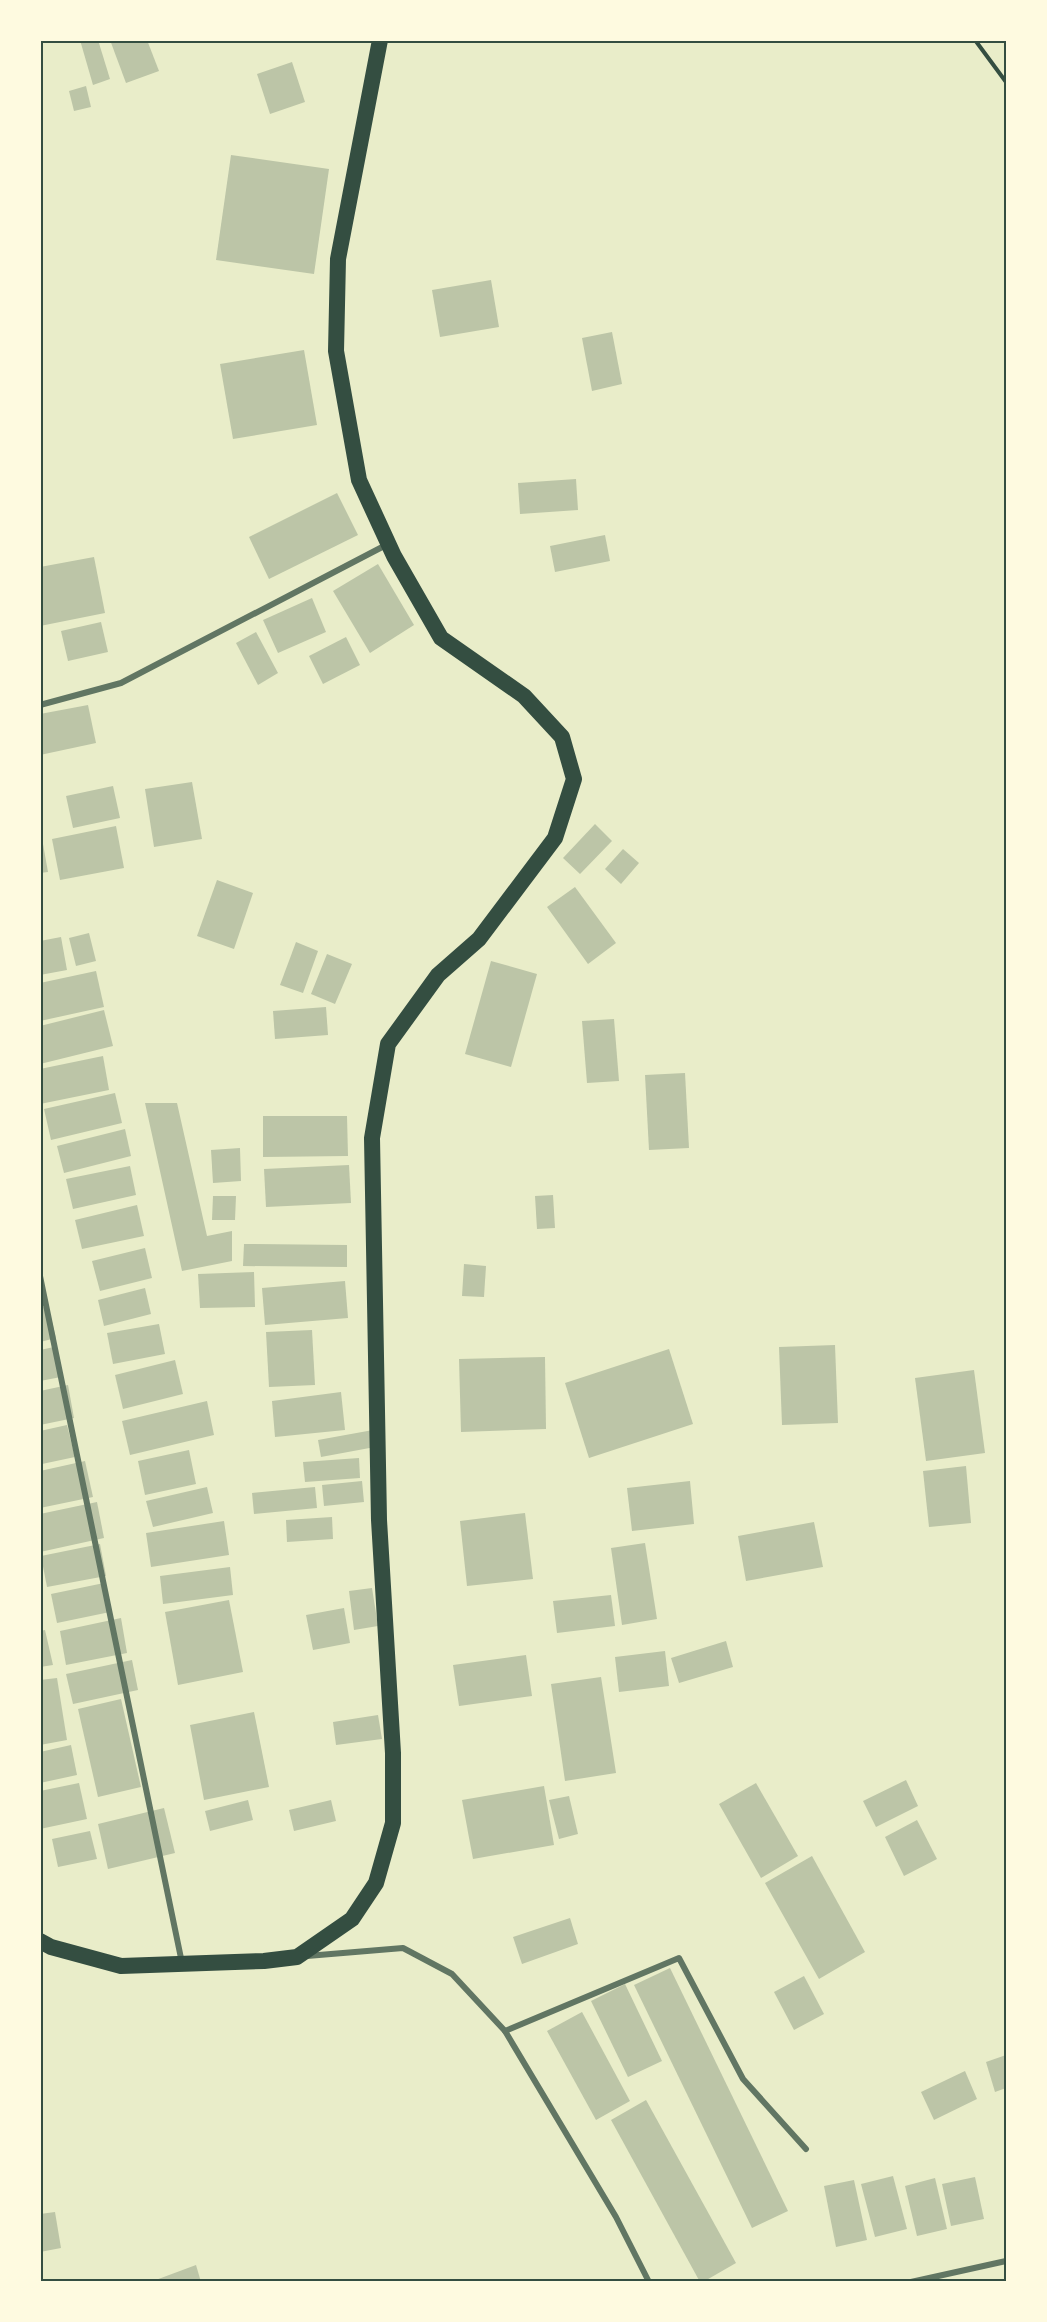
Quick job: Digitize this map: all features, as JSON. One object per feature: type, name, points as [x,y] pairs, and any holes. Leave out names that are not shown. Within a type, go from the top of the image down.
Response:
[{"type":"highway","points":[[40,1941],[51,1947],[121,1966],[264,1961],[297,1957],[352,1919],[376,1883],[393,1823],[393,1754],[379,1520],[372,1138],[388,1044],[438,975],[479,939],[555,838],[574,779],[562,737],[524,696],[441,639],[388,544],[359,480],[336,351],[338,259],[380,40]]},
{"type":"street","points":[[40,705],[121,684],[388,544]]},
{"type":"street","points":[[40,1276],[182,1965]]},
{"type":"street","points":[[297,1957],[403,1948],[452,1974],[505,2031],[616,2217],[649,2282]]},
{"type":"street","points":[[505,2031],[679,1958],[743,2079],[806,2149]]},
{"type":"street","points":[[911,2282],[1006,2261]]},
{"type":"path","points":[[975,40],[1006,82]]},
{"type":"building","points":[[80,40],[98,40],[110,79],[93,85]]},
{"type":"building","points":[[110,40],[147,40],[159,71],[126,83]]},
{"type":"building","points":[[292,62],[305,102],[270,114],[257,74]]},
{"type":"building","points":[[86,86],[91,107],[74,111],[69,91]]},
{"type":"building","points":[[231,155],[329,169],[314,274],[216,260]]},
{"type":"building","points":[[491,280],[499,327],[440,337],[432,290]]},
{"type":"building","points":[[612,332],[622,384],[592,391],[582,338]]},
{"type":"building","points":[[304,350],[317,425],[233,439],[220,364]]},
{"type":"building","points":[[576,479],[578,510],[520,514],[518,483]]},
{"type":"building","points":[[337,493],[358,535],[269,579],[249,537]]},
{"type":"building","points":[[605,535],[610,561],[555,572],[550,546]]},
{"type":"building","points":[[94,557],[105,613],[40,626],[40,567]]},
{"type":"building","points":[[378,564],[414,625],[370,653],[333,591]]},
{"type":"building","points":[[312,598],[326,632],[278,653],[263,620]]},
{"type":"building","points":[[101,622],[108,652],[68,661],[61,631]]},
{"type":"building","points":[[256,632],[278,673],[258,685],[236,643]]},
{"type":"building","points":[[346,637],[360,665],[323,684],[309,656]]},
{"type":"building","points":[[88,705],[96,743],[40,755],[40,714]]},
{"type":"building","points":[[192,782],[202,839],[154,847],[145,789]]},
{"type":"building","points":[[113,786],[120,818],[73,828],[66,796]]},
{"type":"building","points":[[595,824],[612,841],[580,874],[563,858]]},
{"type":"building","points":[[116,826],[124,868],[60,880],[52,839]]},
{"type":"building","points":[[40,844],[43,844],[48,872],[40,873]]},
{"type":"building","points":[[623,849],[639,863],[621,884],[605,869]]},
{"type":"building","points":[[217,880],[253,893],[234,949],[197,936]]},
{"type":"building","points":[[575,887],[616,943],[588,964],[547,907]]},
{"type":"building","points":[[89,933],[96,961],[76,966],[69,938]]},
{"type":"building","points":[[61,937],[67,970],[40,975],[40,941]]},
{"type":"building","points":[[296,942],[318,951],[303,993],[280,985]]},
{"type":"building","points":[[327,954],[352,964],[335,1004],[311,994]]},
{"type":"building","points":[[491,961],[537,974],[511,1067],[465,1054]]},
{"type":"building","points":[[96,971],[104,1007],[40,1021],[40,983]]},
{"type":"building","points":[[326,1007],[328,1035],[275,1039],[273,1011]]},
{"type":"building","points":[[104,1010],[113,1046],[40,1064],[40,1026]]},
{"type":"building","points":[[614,1019],[619,1081],[587,1083],[582,1021]]},
{"type":"building","points":[[103,1056],[109,1090],[40,1104],[40,1069]]},
{"type":"building","points":[[685,1073],[689,1148],[649,1150],[645,1075]]},
{"type":"building","points":[[115,1093],[122,1123],[51,1140],[44,1109]]},
{"type":"building","points":[[145,1103],[177,1103],[207,1236],[232,1231],[232,1261],[182,1271]]},
{"type":"building","points":[[263,1116],[347,1116],[348,1156],[263,1157]]},
{"type":"building","points":[[125,1129],[131,1156],[64,1173],[57,1146]]},
{"type":"building","points":[[240,1148],[241,1181],[213,1183],[211,1150]]},
{"type":"building","points":[[349,1165],[351,1203],[266,1207],[264,1169]]},
{"type":"building","points":[[130,1166],[136,1195],[73,1209],[66,1179]]},
{"type":"building","points":[[553,1195],[555,1228],[537,1229],[535,1196]]},
{"type":"building","points":[[213,1196],[236,1196],[235,1220],[212,1220]]},
{"type":"building","points":[[137,1205],[144,1236],[82,1249],[75,1220]]},
{"type":"building","points":[[244,1244],[347,1245],[347,1267],[243,1266]]},
{"type":"building","points":[[145,1248],[152,1278],[100,1291],[92,1261]]},
{"type":"building","points":[[464,1264],[486,1266],[484,1297],[462,1296]]},
{"type":"building","points":[[254,1272],[255,1307],[200,1308],[198,1274]]},
{"type":"building","points":[[345,1281],[348,1318],[265,1325],[262,1288]]},
{"type":"building","points":[[145,1288],[151,1314],[104,1326],[98,1300]]},
{"type":"building","points":[[48,1306],[56,1338],[40,1342],[40,1308]]},
{"type":"building","points":[[159,1324],[165,1354],[113,1364],[107,1333]]},
{"type":"building","points":[[312,1330],[315,1385],[269,1387],[266,1332]]},
{"type":"building","points":[[835,1345],[838,1423],[782,1425],[779,1347]]},
{"type":"building","points":[[54,1347],[61,1377],[40,1381],[40,1350]]},
{"type":"building","points":[[669,1349],[693,1424],[589,1458],[565,1383]]},
{"type":"building","points":[[545,1357],[546,1429],[461,1432],[459,1359]]},
{"type":"building","points":[[175,1360],[183,1394],[123,1409],[115,1375]]},
{"type":"building","points":[[974,1370],[985,1453],[926,1461],[915,1378]]},
{"type":"building","points":[[68,1385],[74,1418],[40,1425],[40,1391]]},
{"type":"building","points":[[341,1392],[345,1430],[275,1437],[272,1401]]},
{"type":"building","points":[[207,1401],[214,1435],[130,1455],[122,1421]]},
{"type":"building","points":[[67,1425],[75,1457],[42,1464],[40,1431]]},
{"type":"building","points":[[373,1430],[375,1447],[321,1457],[318,1440]]},
{"type":"building","points":[[189,1450],[196,1484],[145,1495],[138,1461]]},
{"type":"building","points":[[359,1458],[360,1478],[305,1482],[303,1462]]},
{"type":"building","points":[[85,1461],[93,1497],[40,1508],[40,1471]]},
{"type":"building","points":[[966,1466],[971,1523],[929,1527],[923,1471]]},
{"type":"building","points":[[362,1481],[364,1502],[324,1506],[322,1485]]},
{"type":"building","points":[[690,1481],[694,1524],[632,1531],[627,1488]]},
{"type":"building","points":[[207,1487],[213,1513],[153,1527],[146,1501]]},
{"type":"building","points":[[315,1487],[317,1508],[254,1514],[252,1493]]},
{"type":"building","points":[[97,1502],[104,1538],[40,1552],[40,1514]]},
{"type":"building","points":[[525,1513],[533,1579],[467,1586],[460,1521]]},
{"type":"building","points":[[332,1517],[333,1539],[287,1542],[286,1520]]},
{"type":"building","points":[[224,1521],[229,1555],[151,1567],[146,1533]]},
{"type":"building","points":[[814,1522],[823,1567],[746,1581],[738,1536]]},
{"type":"building","points":[[645,1543],[657,1619],[622,1625],[611,1548]]},
{"type":"building","points":[[100,1544],[106,1576],[47,1587],[41,1556]]},
{"type":"building","points":[[230,1567],[233,1595],[163,1604],[160,1576]]},
{"type":"building","points":[[104,1583],[110,1612],[57,1623],[51,1594]]},
{"type":"building","points":[[372,1588],[378,1626],[354,1630],[349,1591]]},
{"type":"building","points":[[611,1595],[615,1626],[557,1633],[553,1601]]},
{"type":"building","points":[[229,1600],[243,1672],[178,1685],[165,1612]]},
{"type":"building","points":[[344,1608],[350,1643],[313,1650],[306,1615]]},
{"type":"building","points":[[121,1618],[127,1653],[66,1665],[60,1631]]},
{"type":"building","points":[[45,1630],[53,1665],[40,1667],[40,1631]]},
{"type":"building","points":[[726,1641],[733,1667],[679,1683],[671,1658]]},
{"type":"building","points":[[665,1651],[669,1686],[619,1692],[615,1657]]},
{"type":"building","points":[[526,1655],[532,1696],[459,1706],[453,1665]]},
{"type":"building","points":[[132,1660],[138,1690],[73,1704],[66,1674]]},
{"type":"building","points":[[601,1677],[616,1773],[565,1781],[551,1684]]},
{"type":"building","points":[[57,1678],[67,1740],[40,1745],[40,1680]]},
{"type":"building","points":[[121,1699],[141,1787],[98,1797],[78,1709]]},
{"type":"building","points":[[254,1712],[269,1787],[204,1800],[190,1725]]},
{"type":"building","points":[[378,1715],[382,1739],[336,1745],[333,1722]]},
{"type":"building","points":[[71,1745],[77,1775],[40,1783],[40,1752]]},
{"type":"building","points":[[906,1780],[918,1806],[876,1827],[863,1801]]},
{"type":"building","points":[[79,1783],[87,1819],[40,1829],[40,1791]]},
{"type":"building","points":[[756,1783],[798,1856],[761,1878],[719,1804]]},
{"type":"building","points":[[544,1786],[554,1845],[473,1859],[462,1800]]},
{"type":"building","points":[[569,1796],[578,1834],[559,1839],[549,1800]]},
{"type":"building","points":[[248,1800],[253,1820],[210,1831],[205,1811]]},
{"type":"building","points":[[331,1800],[336,1821],[294,1831],[289,1810]]},
{"type":"building","points":[[164,1808],[175,1853],[108,1869],[98,1824]]},
{"type":"building","points":[[917,1820],[937,1859],[904,1876],[885,1837]]},
{"type":"building","points":[[90,1831],[97,1859],[58,1867],[52,1839]]},
{"type":"building","points":[[812,1856],[865,1952],[819,1979],[765,1883]]},
{"type":"building","points":[[570,1918],[578,1944],[522,1964],[513,1937]]},
{"type":"building","points":[[670,1968],[788,2211],[752,2228],[634,1985]]},
{"type":"building","points":[[804,1976],[824,2014],[794,2030],[774,1992]]},
{"type":"building","points":[[625,1984],[662,2061],[628,2077],[591,2001]]},
{"type":"building","points":[[582,2012],[630,2101],[596,2120],[547,2031]]},
{"type":"building","points":[[1006,2055],[1006,2088],[995,2092],[986,2062]]},
{"type":"building","points":[[965,2071],[977,2099],[934,2120],[921,2092]]},
{"type":"building","points":[[646,2100],[736,2263],[703,2282],[700,2282],[611,2120]]},
{"type":"building","points":[[893,2176],[907,2229],[875,2237],[861,2184]]},
{"type":"building","points":[[975,2177],[984,2219],[951,2226],[942,2184]]},
{"type":"building","points":[[935,2178],[947,2229],[917,2236],[905,2186]]},
{"type":"building","points":[[854,2180],[867,2240],[836,2247],[824,2186]]},
{"type":"building","points":[[55,2212],[61,2248],[40,2252],[40,2214]]},
{"type":"building","points":[[196,2265],[201,2282],[153,2282],[153,2281]]}]
